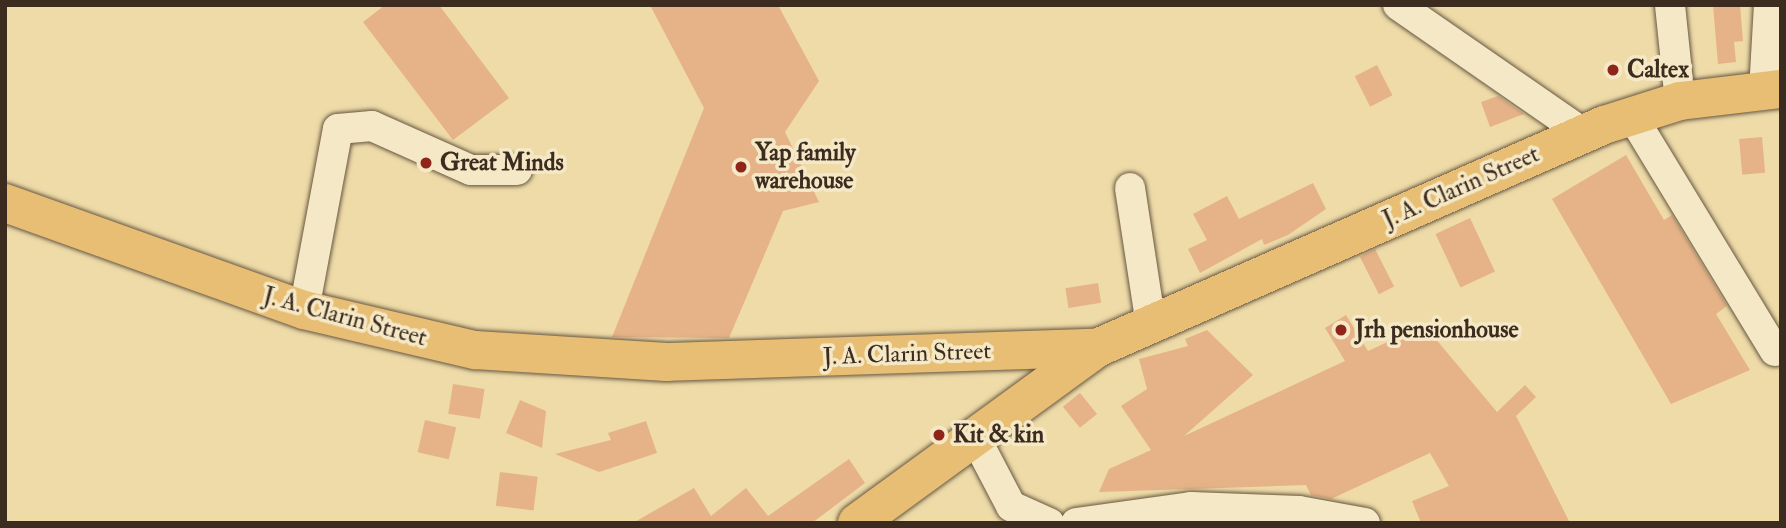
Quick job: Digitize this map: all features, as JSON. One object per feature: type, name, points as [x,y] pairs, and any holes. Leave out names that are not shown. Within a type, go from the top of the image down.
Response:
[{"type":"main road","name":"J. A. Clarin Street","points":[[5,203],[304,310],[475,350],[667,362],[1097,348],[1584,134],[1680,101],[1772,90]]},
{"type":"main road","points":[[857,523],[976,439],[1097,348]]},
{"type":"street","points":[[1398,5],[1584,134]]},
{"type":"street","points":[[1670,5],[1680,101]]},
{"type":"street","points":[[1769,5],[1772,90]]},
{"type":"street","points":[[1632,116],[1775,351]]},
{"type":"street","points":[[304,310],[338,128],[372,126],[471,170],[517,170]]},
{"type":"street","points":[[1130,188],[1151,326]]},
{"type":"street","points":[[976,439],[1011,506],[1049,523]]},
{"type":"street","points":[[1076,523],[1191,507],[1299,511],[1365,523]]},
{"type":"building","points":[[385,5],[439,5],[509,98],[453,140],[363,22]]},
{"type":"building","name":"Yap family warehouse","points":[[650,5],[778,5],[819,81],[785,132],[819,202],[783,211],[729,338],[612,337],[704,108]]},
{"type":"building","points":[[1713,5],[1740,5],[1743,41],[1734,42],[1736,62],[1718,64]]},
{"type":"building","points":[[1377,65],[1392,95],[1370,107],[1355,76]]},
{"type":"building","points":[[1498,96],[1524,114],[1490,127],[1481,102]]},
{"type":"building","points":[[1762,137],[1765,173],[1742,175],[1739,139]]},
{"type":"building","points":[[1626,155],[1664,220],[1672,215],[1727,306],[1716,314],[1750,370],[1671,404],[1552,199]]},
{"type":"building","points":[[1313,183],[1326,209],[1288,235],[1264,245],[1262,239],[1200,273],[1188,249],[1207,240],[1193,214],[1227,196],[1239,219]]},
{"type":"building","points":[[1470,218],[1495,271],[1460,288],[1436,234]]},
{"type":"building","points":[[1375,249],[1394,286],[1379,294],[1360,257]]},
{"type":"building","points":[[1098,283],[1101,303],[1069,308],[1065,288]]},
{"type":"building","points":[[1346,315],[1368,351],[1424,325],[1497,412],[1525,385],[1536,397],[1516,416],[1570,523],[1421,523],[1412,501],[1449,486],[1430,453],[1331,499],[1311,495],[1306,485],[1099,492],[1109,469],[1151,450],[1121,406],[1147,389],[1139,359],[1188,346],[1185,339],[1207,330],[1253,375],[1184,436],[1345,361],[1325,328]]},
{"type":"building","points":[[453,384],[485,389],[480,419],[448,414]]},
{"type":"building","points":[[1080,393],[1097,414],[1080,428],[1063,407]]},
{"type":"building","points":[[520,400],[546,411],[542,448],[506,433]]},
{"type":"building","points":[[425,420],[456,427],[449,459],[418,452]]},
{"type":"building","points":[[646,421],[657,453],[599,472],[555,454],[611,440],[608,433]]},
{"type":"building","points":[[849,459],[865,483],[812,523],[633,523],[694,488],[711,516],[746,488],[768,516]]},
{"type":"building","points":[[500,472],[538,477],[534,510],[496,506]]},
{"type":"place","name":"Caltex","points":[[1613,70]]},
{"type":"place","name":"Great Minds","points":[[426,163]]},
{"type":"place","name":"Yap family warehouse","points":[[741,167]]},
{"type":"place","name":"Jrh pensionhouse","points":[[1341,330]]},
{"type":"place","name":"Kit & kin","points":[[939,435]]}]
